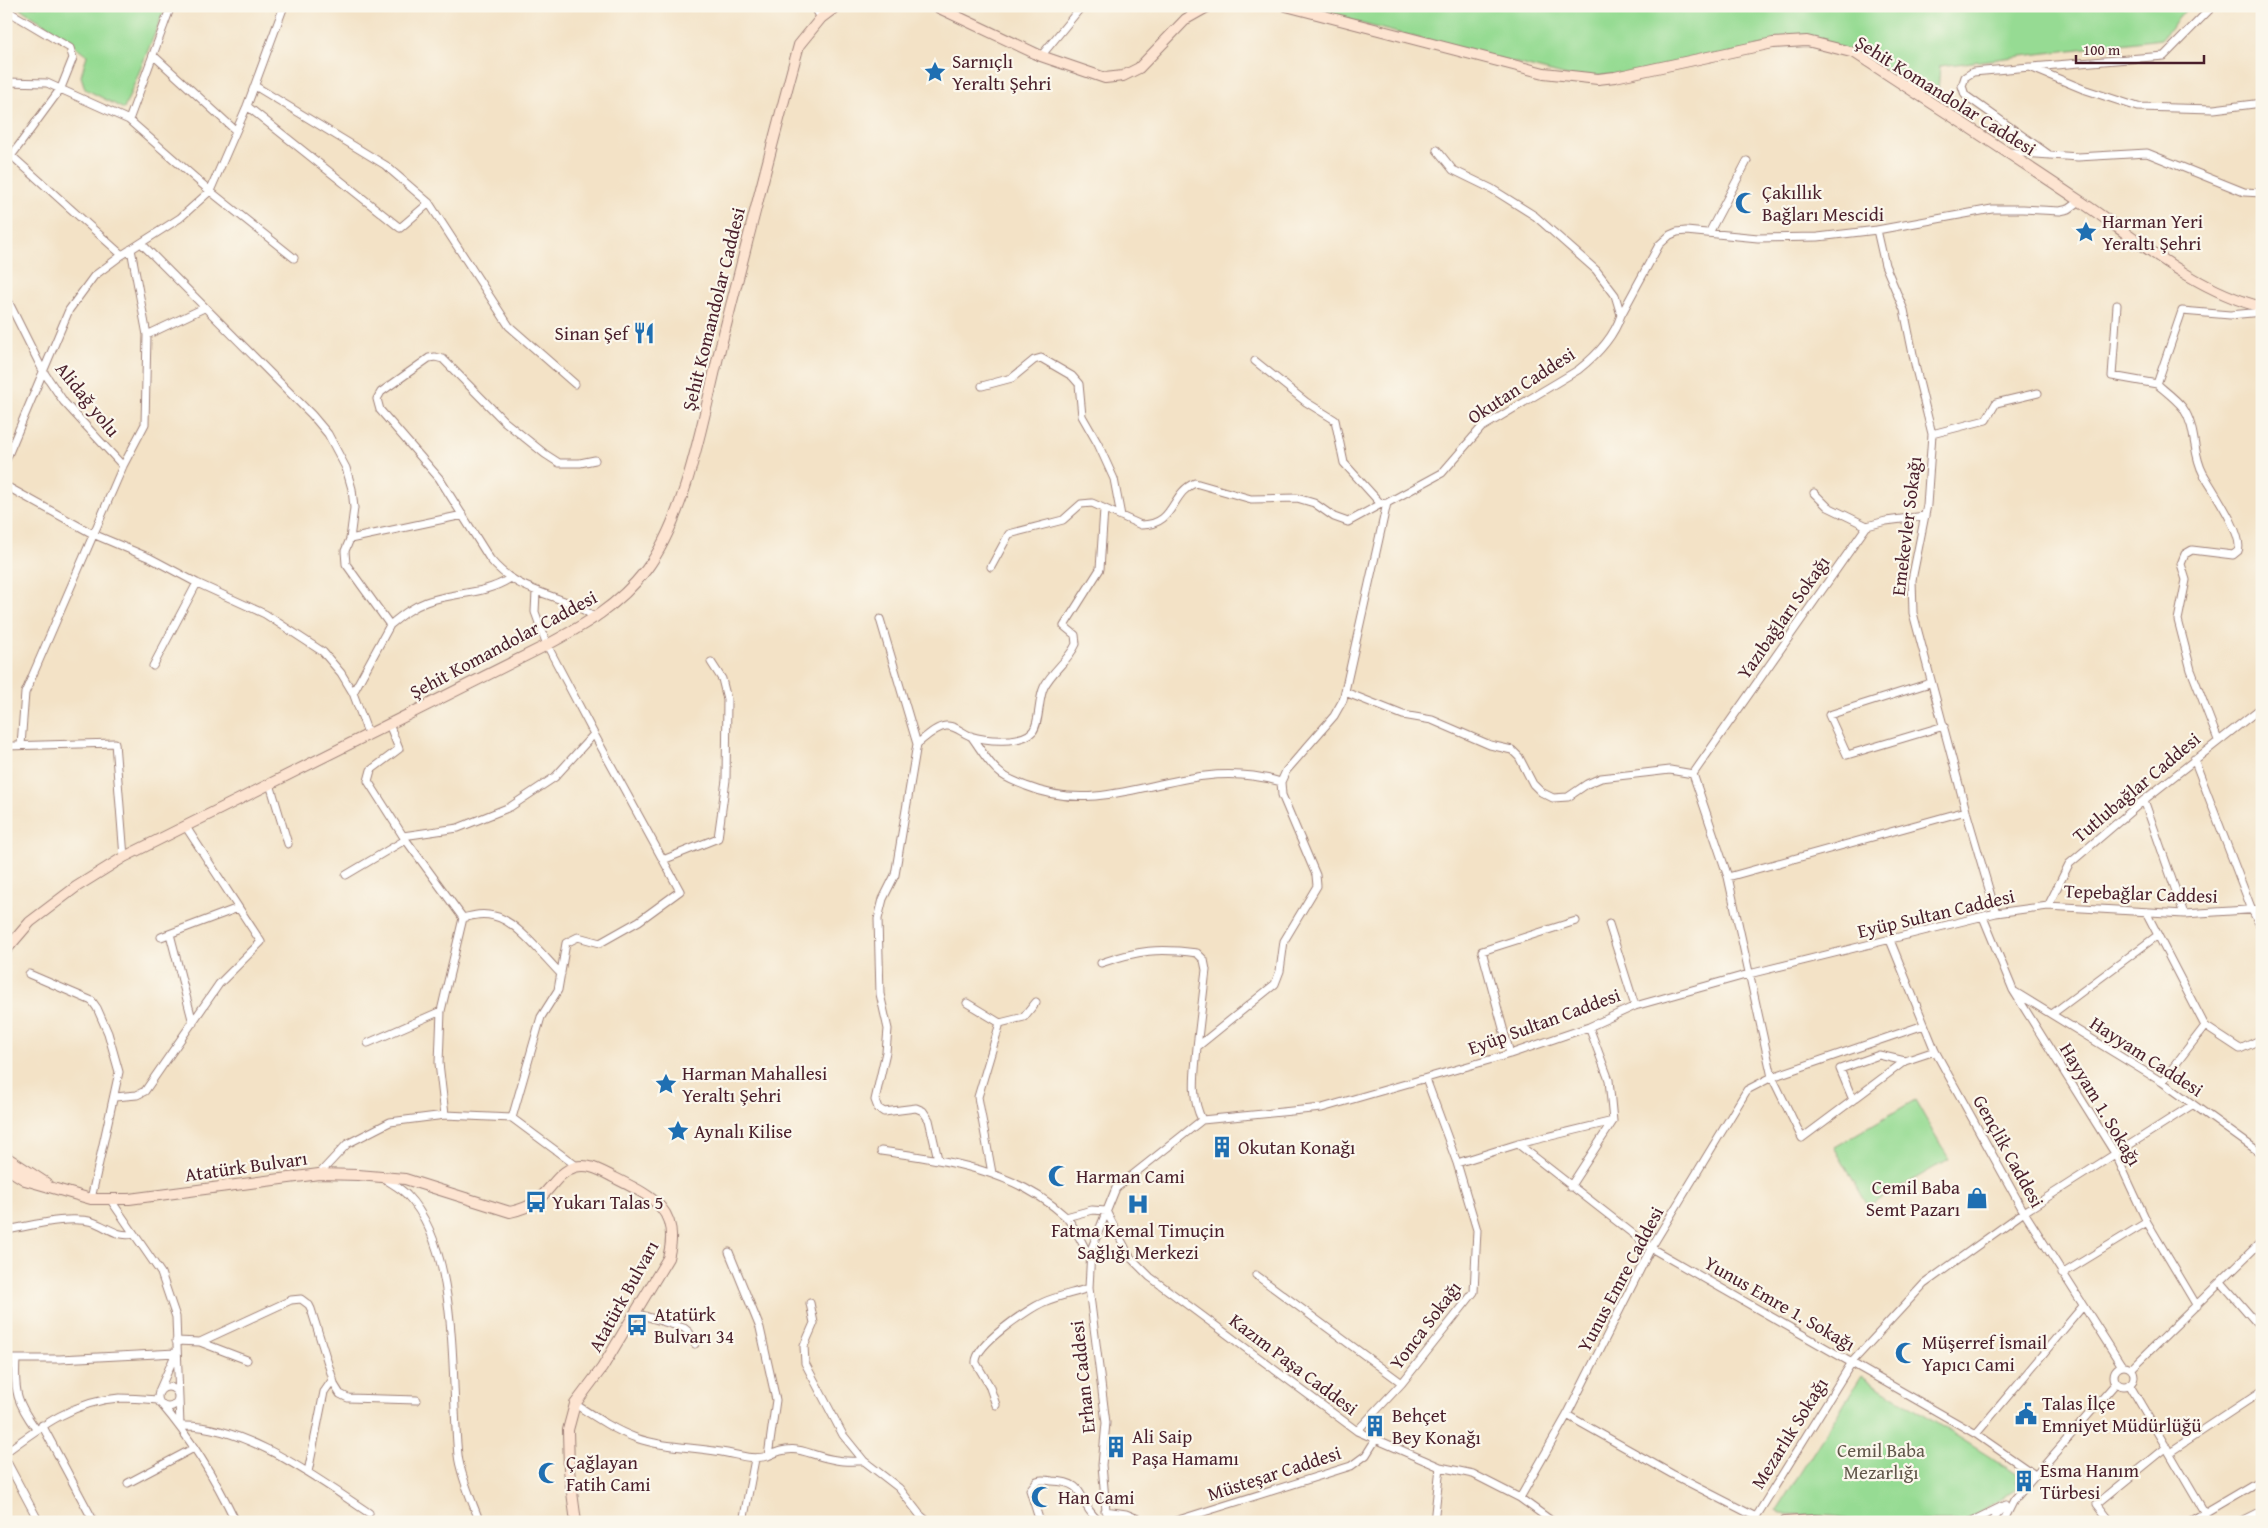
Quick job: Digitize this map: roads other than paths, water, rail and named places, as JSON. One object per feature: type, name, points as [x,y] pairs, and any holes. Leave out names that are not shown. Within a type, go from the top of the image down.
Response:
[{"type":"main road","name":"Şehit Komandolar Caddesi","points":[[6,950],[30,922],[76,887],[124,857],[368,733],[547,645],[596,618],[624,595],[647,569],[674,519],[697,443],[799,45],[821,18],[837,6]]},
{"type":"main road","points":[[935,6],[1041,56],[1104,78],[1123,76],[1139,68],[1186,19],[1209,6]]},
{"type":"main road","name":"Şehit Komandolar Caddesi","points":[[1286,6],[1544,73],[1581,78],[1614,77],[1774,42],[1807,40],[1831,45],[1855,53],[2080,201],[2196,281],[2221,293],[2262,307]]},
{"type":"main road","points":[[6,1156],[57,1190]]},
{"type":"main road","name":"Atatürk Bulvarı","points":[[6,1168],[25,1180],[91,1199],[168,1195],[256,1181],[319,1174],[405,1179],[510,1212],[524,1209],[536,1202],[561,1174],[578,1167],[596,1168],[645,1193],[658,1204],[667,1217],[672,1229],[672,1241],[668,1258],[602,1368],[575,1404],[568,1430],[569,1470],[576,1522]]},
{"type":"main road","points":[[1784,1522],[1832,1522]]},
{"type":"street","points":[[129,120],[171,6]]},
{"type":"street","points":[[6,460],[42,371],[70,310],[94,276],[122,255],[180,218],[210,191],[255,86],[284,6]]},
{"type":"street","points":[[814,6],[821,18]]},
{"type":"street","points":[[1041,56],[1082,6]]},
{"type":"street","points":[[2048,154],[1965,95],[1962,86],[1965,77],[1973,72],[2164,56],[2213,6]]},
{"type":"street","points":[[6,10],[70,48],[73,58],[61,88],[6,163]]},
{"type":"street","points":[[153,55],[235,130]]},
{"type":"street","points":[[2030,67],[2083,89],[2138,107],[2214,109],[2262,103]]},
{"type":"street","points":[[6,82],[47,84],[61,88],[129,120],[210,191],[294,258]]},
{"type":"street","points":[[255,86],[385,165],[429,202],[509,326],[575,384]]},
{"type":"street","points":[[247,106],[400,228],[429,202]]},
{"type":"street","points":[[1437,150],[1453,170],[1492,189],[1535,216],[1596,270],[1615,295],[1621,315]]},
{"type":"street","points":[[2003,151],[2078,156],[2147,153],[2244,192],[2262,193]]},
{"type":"street","points":[[12,156],[122,255]]},
{"type":"street","points":[[1709,233],[1747,162]]},
{"type":"street","name":"Okutan Caddesi","points":[[1121,516],[1142,525],[1157,523],[1164,520],[1188,488],[1200,483],[1251,499],[1297,498],[1314,504],[1334,517],[1348,522],[1384,504],[1442,473],[1471,437],[1486,424],[1578,370],[1590,360],[1617,326],[1658,245],[1664,239],[1677,232],[1789,238],[1877,230],[1992,209],[2015,208],[2060,211],[2069,209],[2080,201]]},
{"type":"street","name":"Emekevler Sokağı","points":[[1877,230],[1885,265],[1904,310],[1932,434],[1925,516],[1914,563],[1913,613],[1930,683],[1944,726],[1966,811],[1996,913]]},
{"type":"street","points":[[141,243],[312,415],[339,452],[352,489],[354,508],[350,539],[345,551],[346,564],[390,625]]},
{"type":"street","points":[[21,745],[25,693],[123,466],[145,424],[148,335],[131,249]]},
{"type":"street","name":"Alidağ yolu","points":[[6,297],[42,371],[64,402],[123,466]]},
{"type":"street","points":[[2117,305],[2112,376],[2157,384],[2182,407],[2192,426],[2201,470],[2224,509],[2240,542],[2238,551],[2233,555],[2192,550],[2185,554],[2181,564],[2186,580],[2178,620],[2191,670],[2218,740]]},
{"type":"street","points":[[148,335],[204,308]]},
{"type":"street","points":[[2157,384],[2182,311],[2230,315],[2262,312]]},
{"type":"street","points":[[595,460],[580,464],[559,463],[517,433],[443,359],[429,358],[381,392],[377,403],[380,410],[428,464],[490,559],[509,579],[536,592],[575,604],[596,618]]},
{"type":"street","points":[[982,386],[1012,378],[1034,360],[1042,358],[1072,376],[1080,389],[1079,404],[1082,416],[1114,478],[1121,516]]},
{"type":"street","points":[[1197,1047],[1275,984],[1280,971],[1284,941],[1316,886],[1316,875],[1282,795],[1281,782],[1286,771],[1334,716],[1345,692],[1384,504],[1344,464],[1334,420],[1306,402],[1255,361]]},
{"type":"street","points":[[1932,434],[1986,420],[1996,403],[2038,394]]},
{"type":"street","points":[[6,486],[93,534],[150,558],[197,583],[265,614],[323,652],[342,673],[353,693],[368,733]]},
{"type":"street","points":[[1814,493],[1828,507],[1868,526],[1886,521],[1925,516]]},
{"type":"street","points":[[991,567],[1009,534],[1063,520],[1081,504],[1092,504],[1121,516]]},
{"type":"street","points":[[917,744],[937,729],[946,726],[971,736],[1020,740],[1027,736],[1036,726],[1038,704],[1045,686],[1076,644],[1075,634],[1064,626],[1100,569],[1104,509]]},
{"type":"street","points":[[350,539],[463,515]]},
{"type":"street","name":"Yazıbağları Sokağı","points":[[1693,774],[1868,526]]},
{"type":"street","points":[[353,693],[390,625],[406,612],[426,602],[489,588],[509,579]]},
{"type":"street","points":[[153,666],[197,583]]},
{"type":"street","points":[[512,1118],[540,1017],[558,990],[564,948],[569,940],[578,937],[600,943],[639,921],[680,890],[547,645],[535,612],[536,592]]},
{"type":"street","points":[[880,619],[917,744],[895,875],[883,899],[878,919],[880,994],[888,1029],[886,1052],[875,1100],[878,1108],[884,1112],[916,1108],[923,1111],[929,1120],[938,1159]]},
{"type":"street","points":[[663,860],[718,838],[726,780],[727,699],[722,679],[711,662]]},
{"type":"street","points":[[1930,683],[1829,715],[1846,755],[1944,726]]},
{"type":"street","points":[[1345,692],[1403,715],[1432,720],[1490,745],[1512,750],[1520,757],[1532,784],[1553,798],[1568,797],[1587,784],[1602,778],[1670,770],[1693,774],[1728,877],[1772,1076],[1802,1138],[1905,1061],[1935,1051]]},
{"type":"street","name":"Tutlubağlar Caddesi","points":[[2048,906],[2069,864],[2194,759],[2262,707]]},
{"type":"street","points":[[389,724],[399,749],[371,770],[368,781],[404,838],[463,918],[441,1011],[439,1063],[445,1115]]},
{"type":"street","points":[[346,875],[404,838],[458,828],[510,807],[555,777],[594,734]]},
{"type":"street","points":[[971,736],[999,773],[1027,786],[1054,795],[1092,797],[1114,795],[1205,776],[1251,776],[1281,782]]},
{"type":"street","points":[[6,746],[115,743],[124,857]]},
{"type":"street","points":[[2194,759],[2252,910],[2262,929]]},
{"type":"street","points":[[270,784],[288,844]]},
{"type":"street","points":[[2144,800],[2184,914]]},
{"type":"street","points":[[1728,877],[1966,811]]},
{"type":"street","points":[[115,1097],[138,1095],[145,1091],[219,984],[261,942],[186,827]]},
{"type":"street","name":"Tepebağlar Caddesi","points":[[2048,906],[2184,914],[2262,909]]},
{"type":"street","name":"Eyüp Sultan Caddesi","points":[[1202,1120],[1322,1108],[1510,1054],[1589,1027],[1635,1006],[1749,974],[1996,913],[2048,906]]},
{"type":"street","points":[[161,937],[238,908]]},
{"type":"street","points":[[2146,912],[2204,1026],[2240,1049],[2262,1039]]},
{"type":"street","points":[[463,918],[479,914],[495,916],[510,923],[561,974]]},
{"type":"street","name":"Hayyam 1. Sokağı","points":[[1984,917],[2013,990],[2116,1155],[2147,1222],[2197,1306]]},
{"type":"street","points":[[1510,1054],[1482,951],[1576,921]]},
{"type":"street","points":[[1609,924],[1635,1006]]},
{"type":"street","points":[[170,934],[193,1023]]},
{"type":"street","points":[[2052,1014],[2158,935]]},
{"type":"street","name":"Gençlik Caddesi","points":[[1890,940],[1935,1051],[2024,1212],[2122,1366]]},
{"type":"street","points":[[1066,1217],[1092,1210],[1106,1211],[1116,1188],[1202,1120],[1197,1110],[1193,1092],[1206,970],[1201,956],[1197,953],[1164,949],[1132,952],[1101,964]]},
{"type":"street","points":[[29,974],[86,997],[97,1008],[119,1072],[91,1199]]},
{"type":"street","name":"Hayyam Caddesi","points":[[2013,990],[2162,1082],[2262,1154]]},
{"type":"street","points":[[967,1003],[1000,1022],[1024,1017],[1036,1002]]},
{"type":"street","points":[[368,1043],[441,1011]]},
{"type":"street","points":[[992,1173],[978,1097],[1000,1022]]},
{"type":"street","name":"Yunus Emre Caddesi","points":[[1520,1498],[1567,1415],[1651,1248],[1747,1090],[1772,1076],[1924,1025]]},
{"type":"street","points":[[2162,1082],[2204,1026]]},
{"type":"street","points":[[1570,1187],[1613,1121],[1609,1080],[1589,1027]]},
{"type":"street","points":[[1853,1100],[1840,1070],[1880,1055],[1905,1061]]},
{"type":"street","name":"Yonca Sokağı","points":[[1357,1431],[1402,1383],[1474,1292],[1477,1230],[1457,1163],[1426,1079]]},
{"type":"street","name":"Mezarlık Sokağı","points":[[1758,1520],[1852,1362],[1924,1284],[2024,1212],[2116,1155],[2192,1104]]},
{"type":"street","points":[[319,1174],[347,1144],[390,1122],[445,1115],[512,1118],[578,1167]]},
{"type":"street","points":[[1457,1163],[1518,1144],[1613,1121]]},
{"type":"street","name":"Yunus Emre 1. Sokağı","points":[[1518,1144],[1570,1187],[1651,1248],[1976,1434],[2035,1476]]},
{"type":"street","points":[[881,1151],[938,1159],[992,1173],[1025,1186],[1066,1217],[1090,1258]]},
{"type":"street","points":[[382,1177],[407,1194],[422,1215],[438,1251],[447,1290],[458,1458],[479,1520]]},
{"type":"street","points":[[110,1199],[161,1273],[176,1317],[180,1426]]},
{"type":"street","name":"Erhan Caddesi","points":[[1106,1211],[1091,1250],[1089,1288],[1106,1423],[1102,1465],[1106,1522]]},
{"type":"street","name":"Kazım Paşa Caddesi","points":[[1106,1211],[1130,1257],[1150,1277],[1357,1431],[1440,1466],[1473,1474],[1520,1498],[1553,1522]]},
{"type":"street","points":[[6,1230],[81,1220],[100,1224],[123,1236],[133,1234]]},
{"type":"street","points":[[2062,1274],[2147,1222]]},
{"type":"street","points":[[2131,1369],[2262,1241]]},
{"type":"street","points":[[730,1252],[760,1328],[776,1400],[768,1456]]},
{"type":"street","points":[[1256,1274],[1402,1383]]},
{"type":"street","points":[[2221,1282],[2262,1329]]},
{"type":"street","points":[[996,1405],[976,1363],[979,1352],[1003,1328],[1043,1302],[1089,1288]]},
{"type":"street","points":[[200,1342],[291,1300],[301,1299],[309,1305],[333,1379],[340,1394],[348,1398],[417,1400]]},
{"type":"street","points":[[810,1303],[814,1324],[804,1346],[805,1362],[843,1435],[864,1461],[899,1488],[920,1515],[928,1522]]},
{"type":"street","points":[[1976,1434],[2083,1306]]},
{"type":"street","points":[[635,1313],[684,1328],[695,1344]]},
{"type":"street","points":[[176,1341],[200,1342],[247,1360]]},
{"type":"street","points":[[6,1359],[60,1360],[176,1353]]},
{"type":"street","points":[[159,1399],[176,1353]]},
{"type":"street","points":[[16,1360],[15,1385],[22,1409],[39,1427],[94,1522]]},
{"type":"street","points":[[2122,1366],[2131,1369],[2134,1376],[2129,1384],[2122,1386],[2116,1383],[2114,1373],[2122,1366]]},
{"type":"street","points":[[308,1472],[324,1392],[333,1379]]},
{"type":"street","points":[[2004,1521],[2014,1500],[2116,1383]]},
{"type":"street","points":[[2129,1384],[2210,1522]]},
{"type":"street","points":[[6,1452],[39,1427],[78,1406],[119,1398],[159,1399],[171,1407],[177,1403],[178,1396],[172,1387],[164,1387],[159,1399]]},
{"type":"street","points":[[2111,1522],[2097,1504],[2169,1450],[2262,1391]]},
{"type":"street","points":[[159,1399],[180,1426],[221,1490],[236,1522]]},
{"type":"street","points":[[575,1404],[622,1432],[638,1439],[755,1460],[778,1451],[790,1449],[802,1450],[836,1460],[864,1461]]},
{"type":"street","points":[[1567,1415],[1758,1520]]},
{"type":"street","points":[[180,1426],[208,1428],[230,1434],[276,1454],[308,1472],[369,1513]]},
{"type":"street","name":"Müsteşar Caddesi","points":[[1172,1522],[1352,1466],[1366,1455],[1376,1439]]},
{"type":"street","points":[[128,1482],[194,1448]]},
{"type":"street","points":[[6,1460],[39,1522]]},
{"type":"street","points":[[744,1522],[755,1460]]},
{"type":"street","points":[[1434,1522],[1440,1466]]},
{"type":"street","points":[[2190,1522],[2262,1478]]},
{"type":"street","points":[[1040,1522],[1030,1490],[1037,1481],[1044,1479],[1074,1484],[1086,1507],[1100,1522]]},
{"type":"street","points":[[1970,1522],[2014,1500]]},
{"type":"street","points":[[1991,1522],[2005,1505]]},
{"type":"street","points":[[1105,1511],[1126,1514],[1145,1522]]},
{"type":"street","points":[[2242,1522],[2262,1512]]},
{"type":"place","name":"Sarnıçlı Yeraltı Şehri","points":[[935,72]]},
{"type":"place","name":"Çakıllık Bağları Mescidi","points":[[1746,203]]},
{"type":"place","name":"Harman Yeri Yeraltı Şehri","points":[[2086,232]]},
{"type":"place","name":"Sinan Şef","points":[[644,333]]},
{"type":"place","name":"Harman Mahallesi Yeraltı Şehri","points":[[666,1084]]},
{"type":"place","name":"Aynalı Kilise","points":[[678,1131]]},
{"type":"place","name":"Okutan Konağı","points":[[1222,1147]]},
{"type":"place","name":"Harman Cami","points":[[1059,1176]]},
{"type":"place","name":"Cemil Baba Semt Pazarı","points":[[1977,1198]]},
{"type":"place","name":"Yukarı Talas 5","points":[[536,1202]]},
{"type":"place","name":"Fatma Kemal Timuçin Sağlığı Merkezi","points":[[1138,1204]]},
{"type":"place","name":"Atatürk Bulvarı 34","points":[[637,1325]]},
{"type":"place","name":"Müşerref İsmail Yapıcı Cami","points":[[1906,1353]]},
{"type":"place","name":"Talas İlçe Emniyet Müdürlüğü","points":[[2026,1414]]},
{"type":"place","name":"Behçet Bey Konağı","points":[[1375,1426]]},
{"type":"place","name":"Ali Saip Paşa Hamamı","points":[[1116,1447]]},
{"type":"place","name":"Çağlayan Fatih Cami","points":[[549,1473]]},
{"type":"place","name":"Esma Hanım Türbesi","points":[[2024,1481]]},
{"type":"place","name":"Han Cami","points":[[1042,1497]]},
{"type":"park label","name":"Cemil Baba Mezarlığı","points":[[1881,1461]]}]
